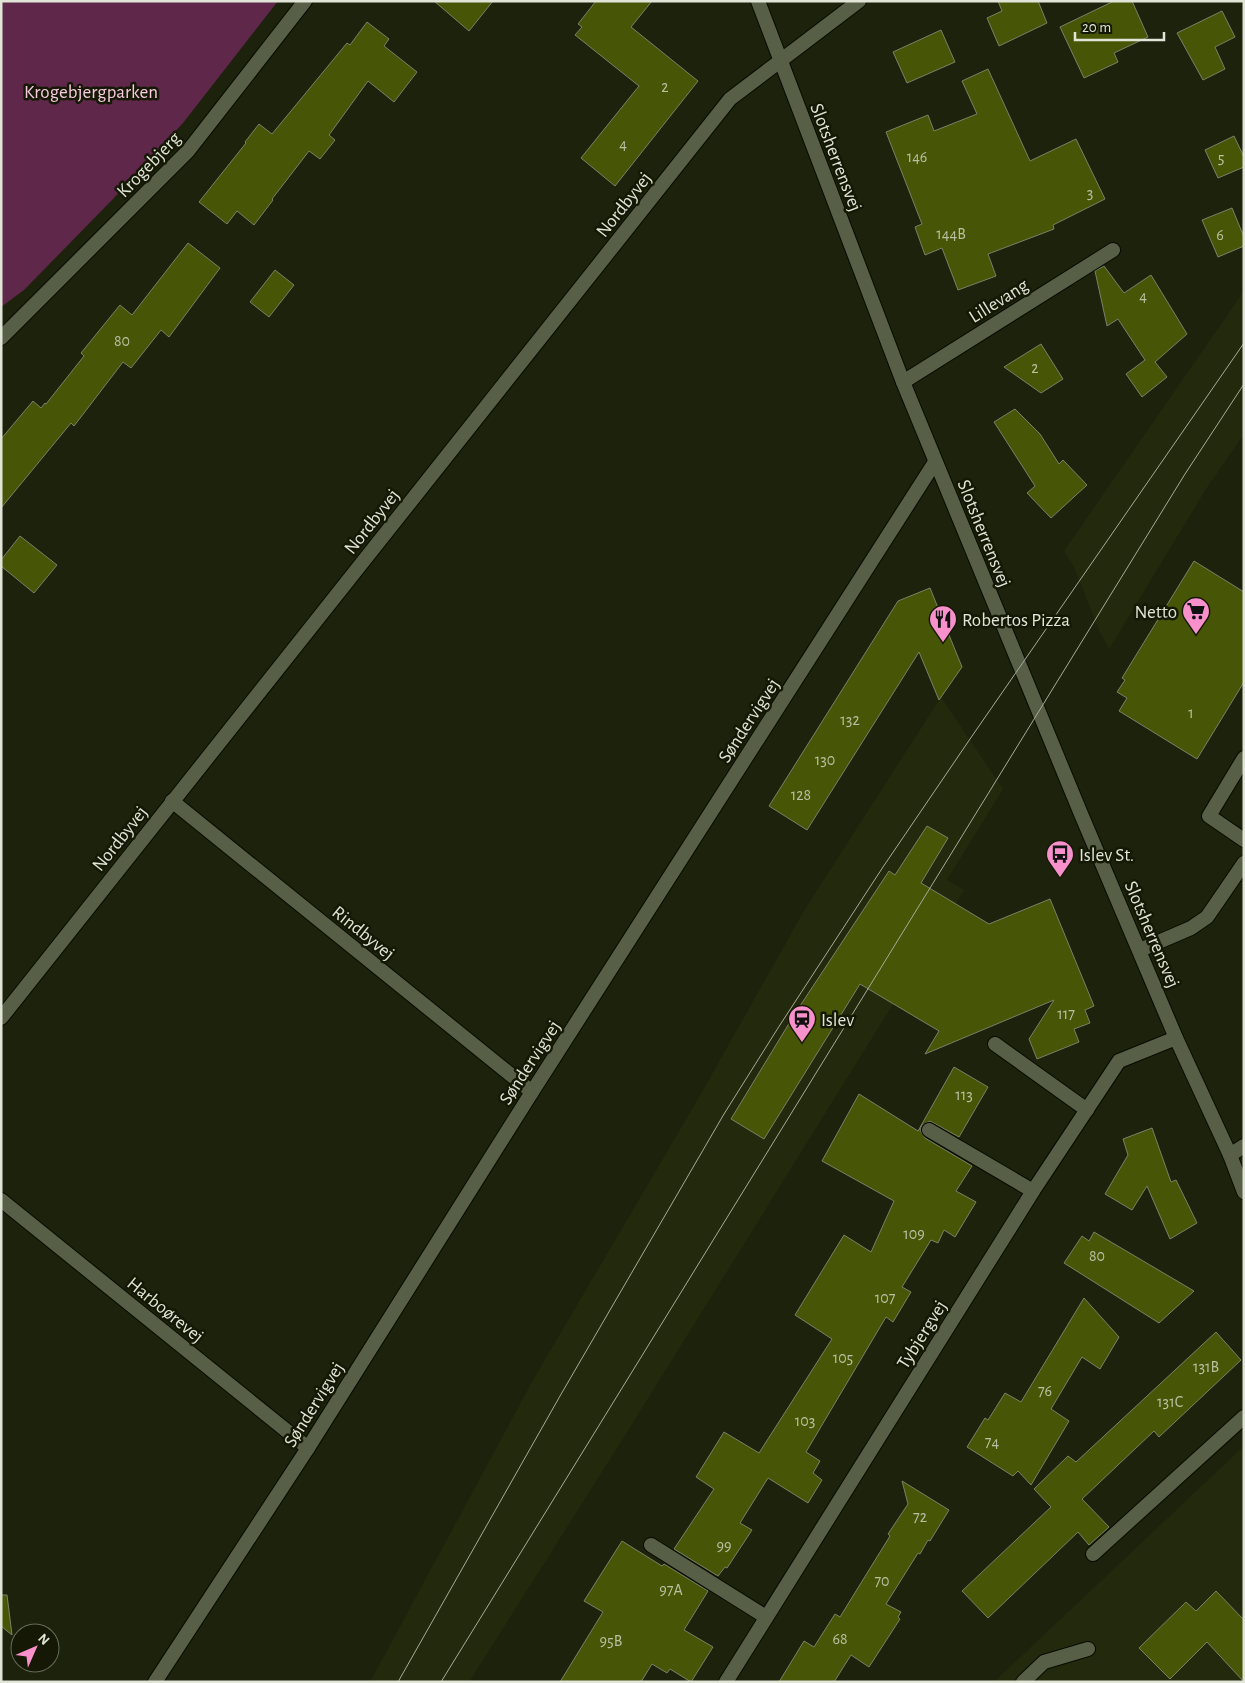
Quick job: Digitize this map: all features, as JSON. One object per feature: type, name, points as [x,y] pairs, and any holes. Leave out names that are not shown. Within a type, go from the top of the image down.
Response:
[{"type":"street","name":"Krogebjerg","points":[[1,338],[188,151],[305,1]]},
{"type":"street","name":"Slotsherrensvej","points":[[758,1],[935,462],[1081,814],[1176,1038],[1230,1155],[1244,1192]]},
{"type":"street","name":"Nordbyvej","points":[[1,1018],[730,99],[859,1]]},
{"type":"street","name":"Lillevang","points":[[903,382],[1113,250]]},
{"type":"street","name":"Søndervigvej","points":[[155,1682],[308,1448],[532,1092],[935,462]]},
{"type":"street","points":[[1244,758],[1208,816],[1244,840]]},
{"type":"street","name":"Rindbyvej","points":[[172,801],[532,1092]]},
{"type":"street","points":[[1140,950],[1191,928],[1207,918],[1244,863]]},
{"type":"street","name":"Tybjergvej","points":[[726,1682],[1033,1191],[1120,1061],[1176,1038]]},
{"type":"street","points":[[995,1044],[1087,1110]]},
{"type":"street","points":[[929,1130],[1033,1191]]},
{"type":"street","points":[[1230,1155],[1244,1146]]},
{"type":"street","name":"Harboørevej","points":[[1,1200],[308,1448]]},
{"type":"street","points":[[1093,1554],[1244,1416]]},
{"type":"street","points":[[651,1545],[766,1617]]},
{"type":"street","points":[[1023,1682],[1044,1662],[1088,1649]]},
{"type":"shaded area","points":[[1244,291],[1244,434],[1206,489],[1109,649],[1099,630],[1074,567],[1064,551]]},
{"type":"shaded area","points":[[941,697],[1003,789],[947,880],[964,890],[626,1434],[469,1682],[370,1682],[533,1380],[698,1099],[805,909]]},
{"type":"shaded area","points":[[1244,1446],[1244,1682],[994,1682]]},
{"type":"green space","name":"Krogebjergparken","points":[[1,1],[278,1],[183,123],[112,200],[24,290],[1,307]]},
{"type":"building","points":[[434,1],[493,1],[469,31]]},
{"type":"building","points":[[596,1],[652,1],[631,27],[698,81],[615,186],[581,158],[639,86],[575,35],[582,27],[578,24]]},
{"type":"building","points":[[998,1],[1038,1],[1047,23],[999,46],[987,18],[1002,11]]},
{"type":"building","points":[[1114,1],[1132,1],[1148,37],[1114,53],[1118,62],[1084,78],[1060,27]]},
{"type":"building","points":[[1222,11],[1235,37],[1215,47],[1225,69],[1203,80],[1177,33]]},
{"type":"building","points":[[367,22],[389,39],[384,46],[417,72],[394,102],[368,81],[329,135],[335,140],[320,159],[309,151],[254,225],[237,211],[227,224],[199,202],[259,124],[272,134],[347,43],[350,45]]},
{"type":"building","points":[[941,30],[955,62],[907,83],[893,52]]},
{"type":"building","points":[[988,69],[1030,161],[1076,139],[1105,199],[1053,225],[1054,229],[988,254],[996,276],[958,290],[942,248],[925,255],[915,227],[922,224],[886,132],[928,115],[934,131],[977,114],[962,81]]},
{"type":"building","points":[[1234,136],[1244,157],[1244,167],[1218,178],[1205,150]]},
{"type":"building","points":[[1232,208],[1244,237],[1244,246],[1218,257],[1202,220]]},
{"type":"building","points":[[188,243],[220,268],[169,337],[161,330],[131,368],[123,362],[74,426],[71,423],[1,508],[1,439],[33,401],[41,408],[46,404],[84,356],[81,353],[120,305],[132,315]]},
{"type":"building","points":[[1104,266],[1124,293],[1151,275],[1187,334],[1155,362],[1167,377],[1142,397],[1126,374],[1145,360],[1118,319],[1107,326],[1095,271]]},
{"type":"building","points":[[275,270],[294,285],[269,317],[250,302]]},
{"type":"building","points":[[1041,344],[1063,379],[1041,393],[1004,367]]},
{"type":"building","points":[[1015,409],[1040,434],[1059,464],[1063,460],[1087,485],[1051,518],[1027,493],[1035,486],[994,422]]},
{"type":"building","points":[[20,536],[57,565],[34,593],[1,566],[1,560]]},
{"type":"building","name":"Netto","points":[[1194,561],[1244,592],[1244,682],[1197,759],[1119,711],[1127,698],[1117,692],[1125,680],[1122,678]]},
{"type":"building","points":[[930,588],[962,667],[939,700],[919,652],[807,830],[769,806],[898,601]]},
{"type":"building","points":[[927,826],[948,838],[921,883],[989,924],[1050,899],[1094,1006],[1085,1010],[1090,1023],[1074,1029],[1079,1042],[1037,1059],[1029,1039],[1054,1000],[925,1054],[939,1031],[860,984],[764,1139],[731,1119],[796,1012],[889,871],[895,875]]},
{"type":"building","points":[[954,1067],[988,1087],[959,1137],[930,1121],[922,1125],[920,1130],[925,1138],[972,1166],[956,1191],[976,1202],[955,1237],[944,1230],[938,1243],[931,1240],[902,1287],[911,1292],[893,1322],[886,1317],[806,1452],[820,1461],[813,1473],[822,1480],[808,1503],[768,1478],[740,1523],[752,1530],[727,1568],[725,1567],[718,1576],[674,1549],[714,1489],[696,1477],[724,1432],[759,1453],[832,1339],[795,1315],[844,1235],[871,1252],[894,1201],[822,1161],[859,1094],[918,1131]]},
{"type":"building","points":[[1152,1128],[1171,1182],[1176,1180],[1197,1223],[1170,1239],[1147,1186],[1132,1210],[1105,1194],[1128,1155],[1123,1139]]},
{"type":"building","points":[[1094,1232],[1194,1291],[1159,1323],[1064,1263],[1082,1236],[1089,1241]]},
{"type":"building","points":[[1084,1298],[1119,1337],[1100,1369],[1082,1357],[1051,1409],[1069,1421],[1031,1485],[1018,1471],[1013,1476],[967,1447],[985,1418],[988,1420],[1005,1393],[1021,1402]]},
{"type":"building","points":[[1216,1332],[1241,1360],[1159,1437],[1154,1431],[1082,1499],[1109,1527],[1089,1545],[1078,1532],[988,1618],[962,1591],[1051,1507],[1034,1489],[1068,1456],[1076,1462]]},
{"type":"building","points":[[902,1481],[949,1510],[930,1541],[928,1540],[920,1554],[918,1553],[886,1604],[901,1612],[898,1617],[900,1619],[869,1667],[851,1655],[834,1682],[779,1682],[804,1641],[814,1647],[835,1614],[840,1617],[890,1536],[888,1534],[908,1504]]},
{"type":"building","points":[[622,1541],[662,1566],[664,1564],[708,1591],[684,1630],[713,1647],[691,1682],[670,1669],[667,1673],[652,1664],[641,1682],[560,1682],[603,1612],[584,1601]]},
{"type":"building","points":[[1216,1591],[1244,1620],[1244,1682],[1207,1642],[1170,1679],[1139,1648],[1186,1602],[1196,1611]]},
{"type":"building","points":[[1,1595],[7,1595],[10,1633],[1,1626]]},
{"type":"tram line","points":[[398,1682],[560,1396],[724,1114],[778,1028],[883,867],[970,739],[1244,343]]},
{"type":"tram line","points":[[441,1682],[1185,474],[1244,384]]},
{"type":"place","name":"Netto","points":[[1196,635]]},
{"type":"place","name":"Robertos Pizza","points":[[943,643]]},
{"type":"place","name":"Islev St.","points":[[1060,878]]},
{"type":"place","name":"Islev","points":[[802,1043]]}]
